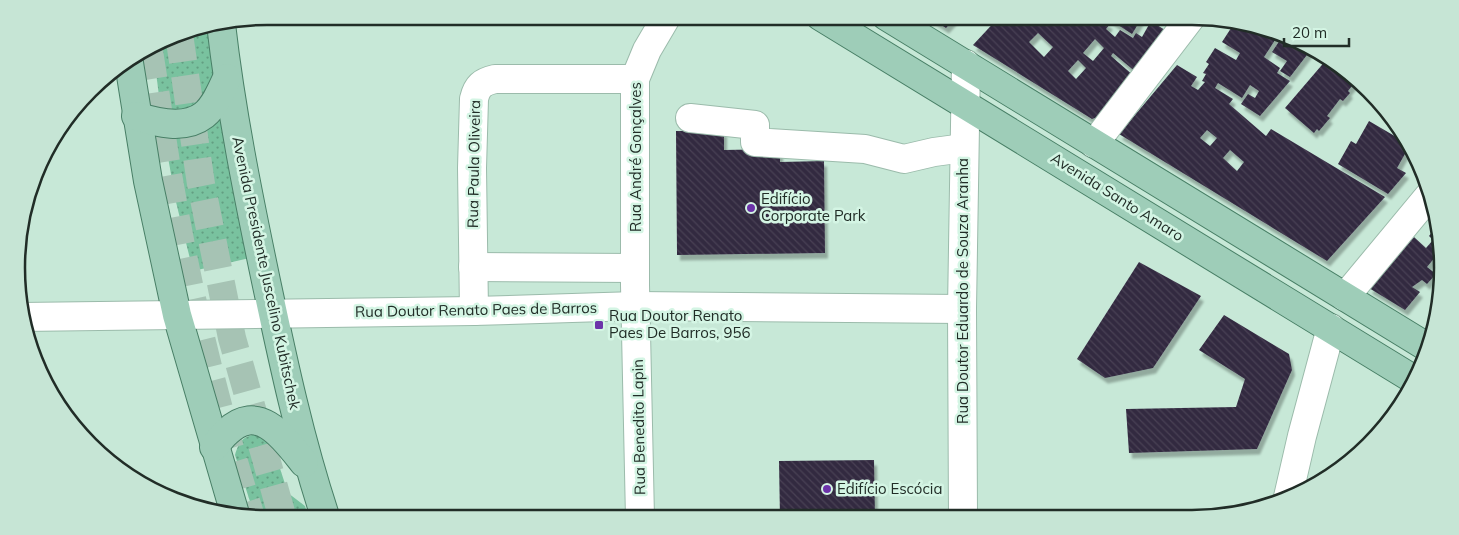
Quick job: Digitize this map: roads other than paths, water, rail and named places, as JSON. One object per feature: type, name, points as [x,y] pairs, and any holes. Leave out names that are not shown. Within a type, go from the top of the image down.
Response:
[{"type":"main road","name":"Avenida Santo Amaro","points":[[835,25],[1408,376]]},
{"type":"main road","points":[[901,25],[1421,344]]},
{"type":"main road","name":"Avenida Presidente Juscelino Kubitschek","points":[[222,30],[227,78],[243,174],[278,344],[311,472],[323,510]]},
{"type":"main road","points":[[130,68],[148,181],[177,316],[233,507]]},
{"type":"main road","points":[[136,116],[163,123],[191,122],[204,115],[217,100],[227,78]]},
{"type":"main road","points":[[1332,328],[1345,297]]},
{"type":"main road","points":[[214,447],[236,425],[247,421],[260,421],[272,426],[311,472]]},
{"type":"street","name":"Rua André Gonçalves","points":[[636,306],[635,79],[646,50],[661,25]]},
{"type":"street","points":[[1094,144],[1185,25]]},
{"type":"street","name":"Rua Doutor Eduardo de Souza Aranha","points":[[963,510],[962,309],[966,64]]},
{"type":"street","name":"Rua Paula Oliveira","points":[[474,311],[472,168],[476,89],[483,82],[495,79],[635,79]]},
{"type":"street","points":[[690,118],[755,125],[755,142],[865,149],[904,159],[964,148]]},
{"type":"street","points":[[1345,297],[1425,201]]},
{"type":"street","points":[[473,267],[635,268]]},
{"type":"street","name":"Rua Doutor Renato Paes de Barros","points":[[30,317],[474,311],[636,306],[962,309]]},
{"type":"street","name":"Rua Benedito Lapin","points":[[636,306],[640,510]]},
{"type":"street","points":[[1290,489],[1302,436],[1332,328]]},
{"type":"tunnel","points":[[180,41],[201,184],[232,338],[280,510]]},
{"type":"tunnel","points":[[150,55],[179,237],[196,318],[227,438],[248,509]]},
{"type":"place","name":"Edifício Corporate Park","points":[[751,208]]},
{"type":"place","name":"Rua Doutor Renato Paes De Barros, 956","points":[[599,325]]},
{"type":"place","name":"Edifício Escócia","points":[[827,489]]}]
